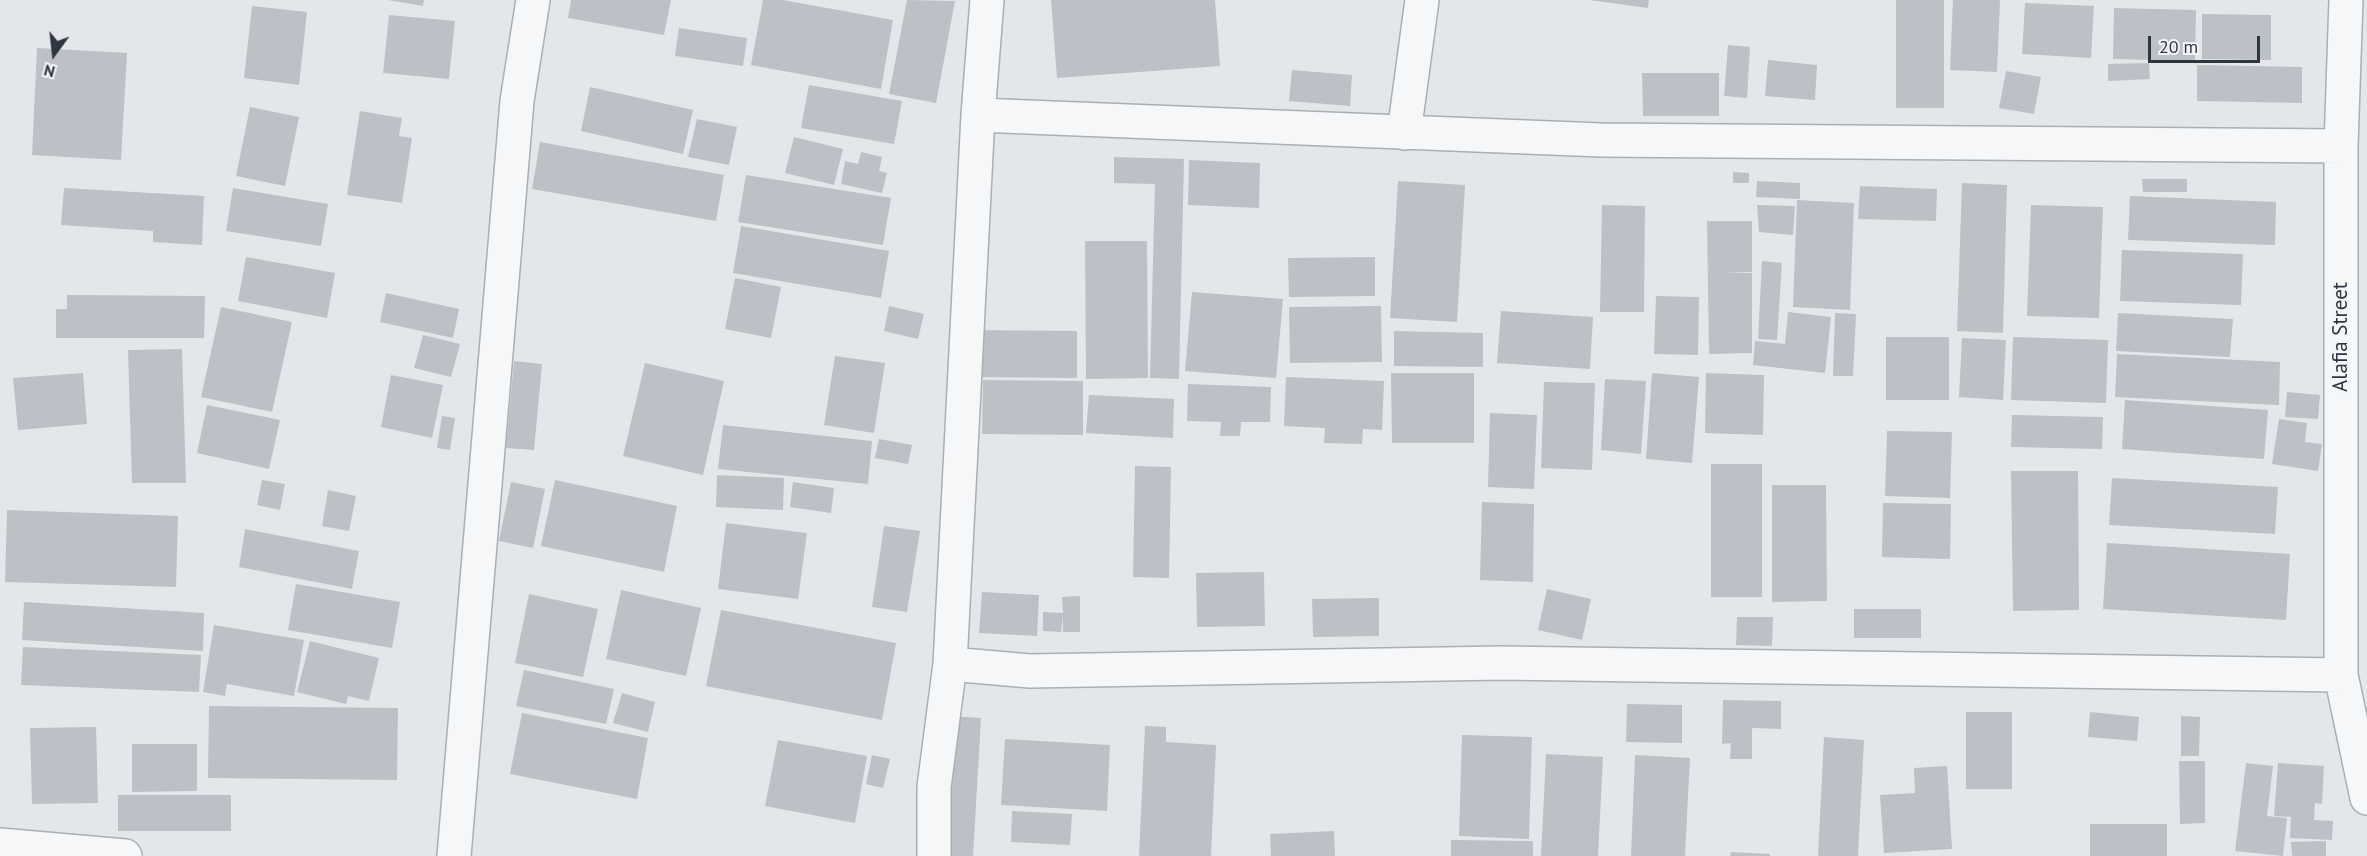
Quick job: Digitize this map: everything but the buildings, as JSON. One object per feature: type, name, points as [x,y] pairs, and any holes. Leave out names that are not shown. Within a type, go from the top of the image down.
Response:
[{"type":"street","points":[[454,856],[517,101],[533,0]]},
{"type":"street","points":[[934,856],[934,788],[950,664],[978,115],[987,0]]},
{"type":"street","points":[[1404,133],[1422,0]]},
{"type":"street","name":"Alafia Street","points":[[2346,0],[2341,146],[2341,675],[2367,798]]},
{"type":"street","points":[[978,115],[1601,140],[2341,146]]},
{"type":"street","points":[[950,664],[1030,670],[1501,663],[2341,675]]},
{"type":"street","points":[[0,845],[125,856]]}]
